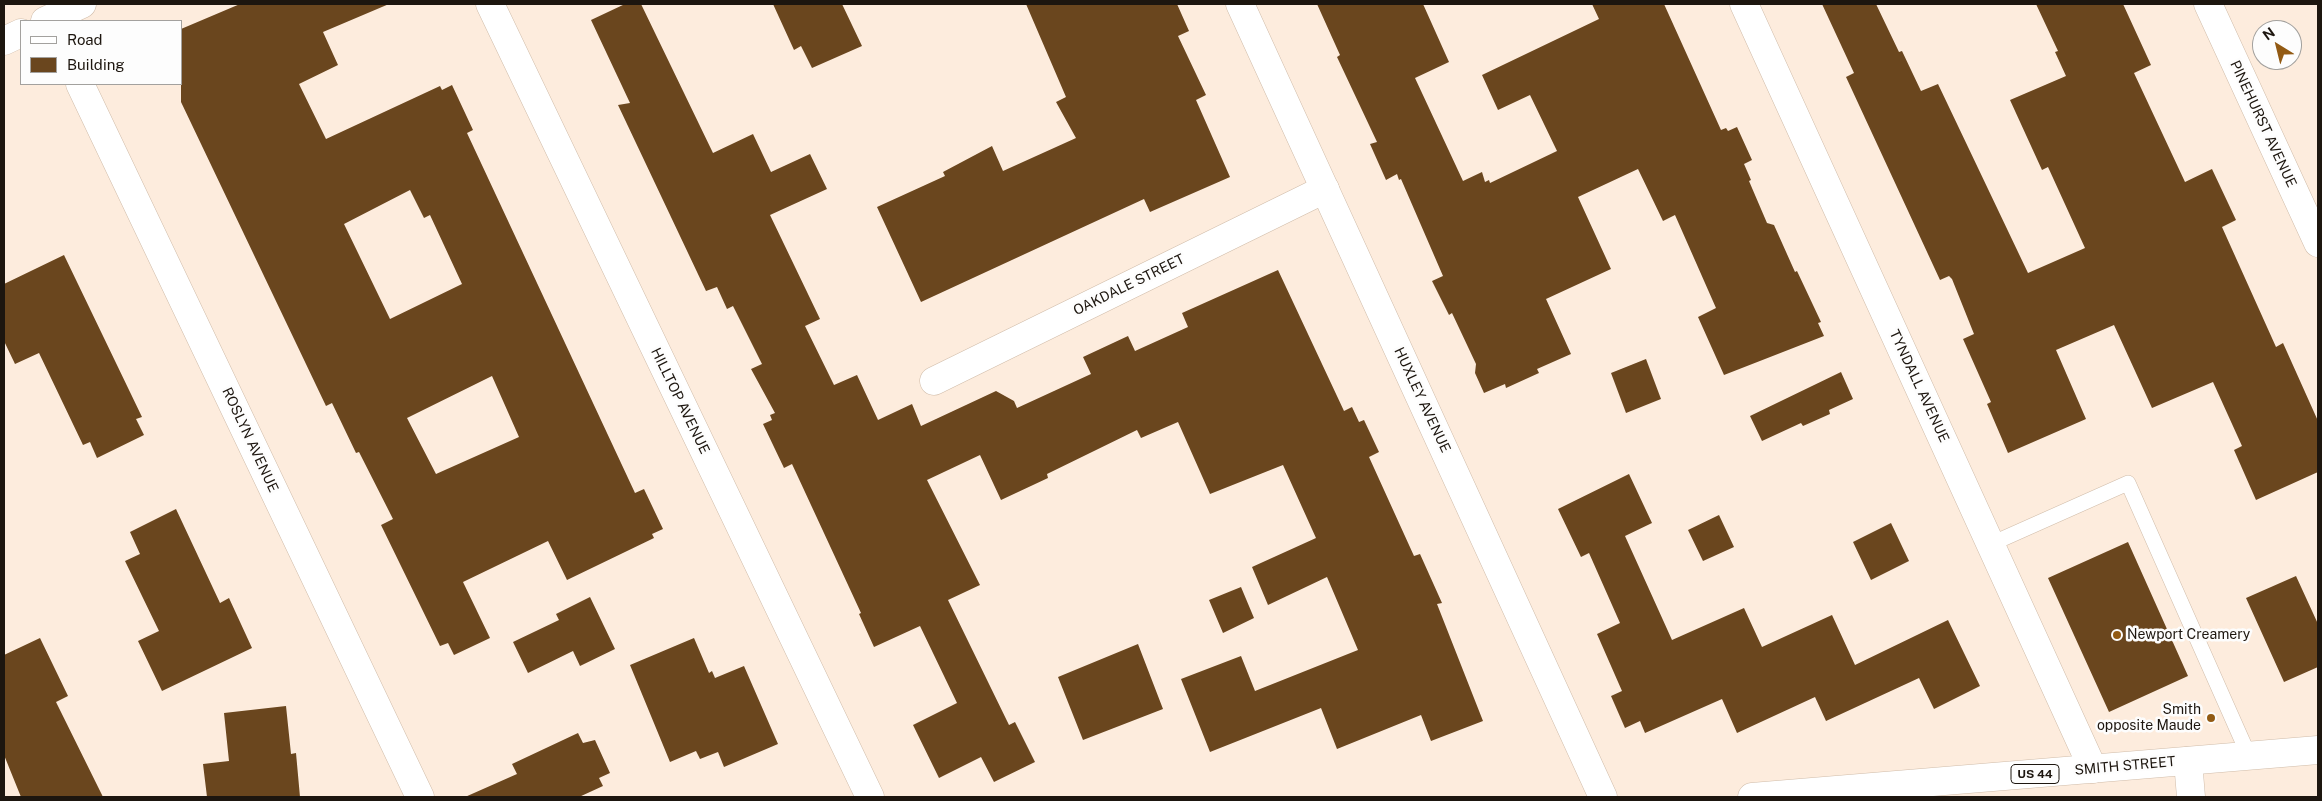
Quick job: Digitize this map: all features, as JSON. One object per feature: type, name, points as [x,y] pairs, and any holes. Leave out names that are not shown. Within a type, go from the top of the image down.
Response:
[{"type":"street","points":[[47,16],[82,4]]},
{"type":"street","name":"HILLTOP AVENUE","points":[[490,4],[870,797]]},
{"type":"street","name":"HUXLEY AVENUE","points":[[1240,4],[1603,797]]},
{"type":"street","name":"TYNDALL AVENUE","points":[[1744,4],[2093,769]]},
{"type":"street","name":"PINEHURST AVENUE","points":[[2208,4],[2318,243]]},
{"type":"street","points":[[4,41],[20,33]]},
{"type":"street","name":"ROSLYN AVENUE","points":[[80,85],[420,797]]},
{"type":"street","name":"OAKDALE STREET","points":[[934,381],[1325,189]]},
{"type":"street","name":"SMITH STREET","points":[[1752,797],[2318,750]]},
{"type":"street","points":[[2188,761],[2192,797]]},
{"type":"lane","points":[[1991,544],[2128,483],[2249,756]]},
{"type":"building","points":[[240,4],[389,4],[323,32],[338,65],[299,84],[326,139],[440,86],[442,90],[452,85],[473,130],[467,133],[635,493],[644,489],[663,529],[652,534],[654,538],[567,580],[548,541],[463,582],[490,638],[454,655],[448,643],[440,646],[381,525],[393,519],[359,452],[356,453],[332,403],[326,406],[181,102],[182,29]],"holes":[[[410,190],[424,218],[430,215],[462,284],[390,319],[344,224]],[[492,376],[519,437],[436,474],[407,418]]]},
{"type":"building","points":[[625,4],[641,4],[713,153],[753,134],[771,172],[810,154],[827,189],[770,215],[820,319],[805,326],[834,385],[857,375],[878,420],[912,404],[921,426],[996,391],[1014,401],[1017,408],[1091,374],[1083,357],[1128,336],[1135,351],[1188,327],[1182,313],[1278,270],[1344,411],[1352,407],[1359,422],[1364,420],[1379,452],[1369,457],[1414,556],[1420,554],[1442,603],[1437,604],[1483,721],[1431,741],[1421,715],[1337,749],[1321,708],[1210,752],[1181,679],[1241,656],[1255,691],[1358,650],[1327,577],[1268,605],[1252,567],[1316,538],[1283,465],[1210,494],[1178,422],[1141,438],[1137,430],[1047,474],[1048,478],[1001,500],[980,455],[927,480],[980,585],[948,600],[1009,725],[1015,722],[1035,762],[994,782],[981,757],[939,778],[913,725],[957,703],[920,626],[874,647],[859,614],[861,613],[792,464],[784,468],[763,424],[772,420],[770,415],[775,413],[751,369],[762,364],[733,306],[727,309],[717,287],[706,291],[618,105],[630,103],[591,20]]},
{"type":"building","points":[[773,4],[842,4],[862,46],[812,68],[801,46],[794,50]]},
{"type":"building","points":[[1026,4],[1177,4],[1189,31],[1178,36],[1206,95],[1196,100],[1230,177],[1150,212],[1144,199],[921,302],[877,207],[945,176],[943,172],[992,146],[1003,171],[1076,138],[1056,102],[1066,97]]},
{"type":"building","points":[[1317,4],[1423,4],[1449,62],[1415,78],[1463,181],[1482,172],[1485,182],[1489,180],[1490,183],[1557,151],[1530,95],[1498,110],[1482,75],[1599,19],[1592,4],[1664,4],[1721,130],[1726,128],[1728,131],[1737,127],[1752,160],[1744,164],[1751,180],[1749,181],[1767,223],[1774,225],[1795,272],[1797,271],[1821,322],[1818,323],[1824,336],[1724,375],[1698,317],[1716,308],[1675,215],[1663,221],[1638,169],[1578,197],[1611,269],[1546,299],[1571,354],[1537,369],[1539,373],[1506,388],[1505,384],[1484,393],[1475,373],[1476,364],[1452,313],[1449,315],[1432,281],[1443,276],[1401,179],[1399,180],[1397,174],[1386,180],[1370,144],[1377,142],[1337,57],[1340,55]]},
{"type":"building","points":[[1822,4],[1876,4],[1899,52],[1902,51],[1921,91],[1938,84],[2028,273],[2085,248],[2048,167],[2042,170],[2010,100],[2066,76],[2055,52],[2058,51],[2036,4],[2123,4],[2151,65],[2134,73],[2185,182],[2212,169],[2236,220],[2222,227],[2276,347],[2283,343],[2318,421],[2318,472],[2256,500],[2234,450],[2242,446],[2213,382],[2152,408],[2114,325],[2056,350],[2086,419],[2008,453],[1987,404],[1991,402],[1963,339],[1974,334],[1952,279],[1949,276],[1940,280],[1846,77],[1854,73]]},
{"type":"building","points":[[64,255],[142,417],[136,419],[144,435],[97,458],[90,442],[83,445],[39,353],[15,364],[4,341],[4,284]]},
{"type":"building","points":[[1646,359],[1661,399],[1626,413],[1611,373]]},
{"type":"building","points":[[1841,372],[1853,399],[1829,410],[1830,414],[1803,426],[1801,423],[1762,441],[1750,416]]},
{"type":"building","points":[[1629,474],[1652,523],[1625,536],[1672,640],[1744,608],[1762,647],[1832,615],[1855,665],[1948,620],[1980,686],[1934,709],[1919,678],[1826,721],[1815,697],[1737,733],[1722,699],[1645,733],[1640,721],[1625,728],[1611,696],[1622,691],[1597,634],[1620,623],[1589,553],[1581,557],[1558,509]]},
{"type":"building","points":[[176,509],[220,603],[229,598],[252,648],[162,691],[138,641],[159,631],[125,561],[140,554],[130,532]]},
{"type":"building","points":[[1719,515],[1734,547],[1703,561],[1688,530]]},
{"type":"building","points":[[1891,523],[1909,561],[1871,580],[1853,542]]},
{"type":"building","points":[[2128,542],[2188,676],[2109,712],[2048,578]]},
{"type":"building","points":[[2296,576],[2318,624],[2318,667],[2284,682],[2246,598]]},
{"type":"building","points":[[1241,587],[1254,618],[1223,633],[1209,600]]},
{"type":"building","points":[[590,597],[615,649],[580,666],[573,651],[528,673],[513,642],[559,620],[556,614]]},
{"type":"building","points":[[40,638],[68,696],[56,702],[103,797],[21,797],[4,755],[4,655]]},
{"type":"building","points":[[694,638],[709,673],[712,671],[715,678],[744,666],[778,744],[724,767],[718,752],[700,759],[696,751],[670,762],[630,665]]},
{"type":"building","points":[[1138,644],[1163,709],[1083,740],[1058,677]]},
{"type":"building","points":[[286,706],[291,754],[296,753],[300,797],[207,797],[203,764],[229,761],[224,713]]},
{"type":"building","points":[[578,733],[583,743],[595,740],[610,773],[599,778],[603,786],[579,797],[465,797],[517,774],[512,764]]},
{"type":"place","name":"Newport Creamery","points":[[2117,635]]},
{"type":"place","name":"Smith opposite Maude","points":[[2211,718]]}]
